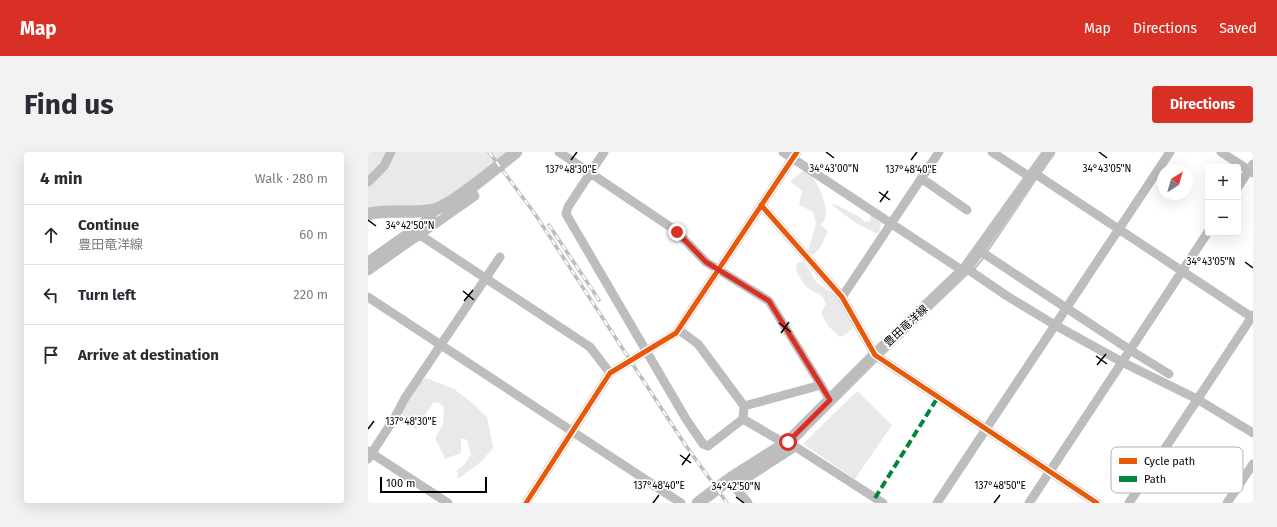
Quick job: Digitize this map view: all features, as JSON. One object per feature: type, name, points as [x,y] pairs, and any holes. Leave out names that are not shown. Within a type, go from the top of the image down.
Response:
[{"type":"main road","points":[[368,214],[382,211],[435,209],[450,201],[516,152]]},
{"type":"main road","name":"豊田竜洋線","points":[[698,503],[731,478],[789,444],[875,355],[965,269],[980,251],[1049,152]]},
{"type":"street","points":[[368,182],[390,155],[398,152]]},
{"type":"street","points":[[560,152],[675,230],[706,262],[769,301],[830,400]]},
{"type":"street","points":[[604,152],[568,207],[566,214],[686,419],[703,444],[708,446],[743,419],[744,406],[698,344],[679,330]]},
{"type":"street","points":[[783,152],[795,155],[891,223],[1054,325],[1122,362],[1197,399],[1253,433]]},
{"type":"street","points":[[842,297],[938,152]]},
{"type":"street","points":[[992,152],[1032,175],[1118,229],[1253,317],[1166,447]]},
{"type":"street","points":[[937,503],[1170,152]]},
{"type":"street","points":[[1221,152],[1252,169],[1241,183]]},
{"type":"street","points":[[526,503],[610,373],[679,330],[795,155]]},
{"type":"street","points":[[921,178],[967,210]]},
{"type":"street","points":[[368,271],[475,196],[469,187]]},
{"type":"street","points":[[761,205],[842,297],[875,355],[1097,503]]},
{"type":"street","points":[[368,261],[432,216],[435,209]]},
{"type":"street","points":[[420,235],[590,347],[610,373]]},
{"type":"street","points":[[1029,503],[1205,236]]},
{"type":"street","points":[[980,251],[1169,374]]},
{"type":"street","points":[[448,503],[369,454],[500,257]]},
{"type":"street","points":[[368,297],[440,346],[681,503]]},
{"type":"street","points":[[744,406],[821,385]]},
{"type":"street","points":[[743,419],[789,444],[883,503]]},
{"type":"street","points":[[748,503],[738,491],[738,484],[789,444]]},
{"type":"street","points":[[1243,479],[1253,464]]},
{"type":"street","points":[[1129,503],[1136,493]]},
{"type":"street","points":[[1227,503],[1234,493]]},
{"type":"shaded area","points":[[368,152],[516,152],[431,209],[368,215]]},
{"type":"shaded area","points":[[807,168],[817,184],[824,201],[826,214],[821,225],[828,231],[820,248],[813,255],[808,251],[816,224],[813,212],[799,205],[802,191],[790,181]]},
{"type":"shaded area","points":[[834,204],[860,217],[865,222],[870,221],[870,216],[875,217],[881,223],[879,233],[875,233],[854,222],[832,205]]},
{"type":"shaded area","points":[[804,261],[816,282],[839,298],[855,320],[852,329],[846,334],[840,337],[828,326],[821,313],[826,304],[824,300],[820,295],[805,285],[796,271],[797,263]]},
{"type":"shaded area","points":[[426,378],[454,389],[487,417],[493,448],[482,461],[458,479],[457,470],[465,464],[471,454],[467,440],[461,438],[461,453],[445,459],[435,438],[443,424],[444,407],[438,402],[433,403],[416,430],[402,414],[410,393],[416,385]]},
{"type":"shaded area","points":[[857,391],[892,425],[855,479],[803,444]]},
{"type":"waterway","points":[[987,252],[1031,187]]},
{"type":"waterway","points":[[973,271],[984,257]]},
{"type":"waterway","points":[[796,442],[806,432]]},
{"type":"railway","points":[[489,152],[535,214],[684,443],[727,503]]},
{"type":"railway","points":[[549,225],[599,300]]},
{"type":"marked path","points":[[875,498],[938,397]]},
{"type":"cycle path","points":[[526,503],[610,373],[676,333],[797,152]]},
{"type":"cycle path","points":[[761,205],[842,297],[875,355],[1097,503]]},
{"type":"route","points":[[677,232],[706,262],[769,301],[830,400],[788,442]]}]
